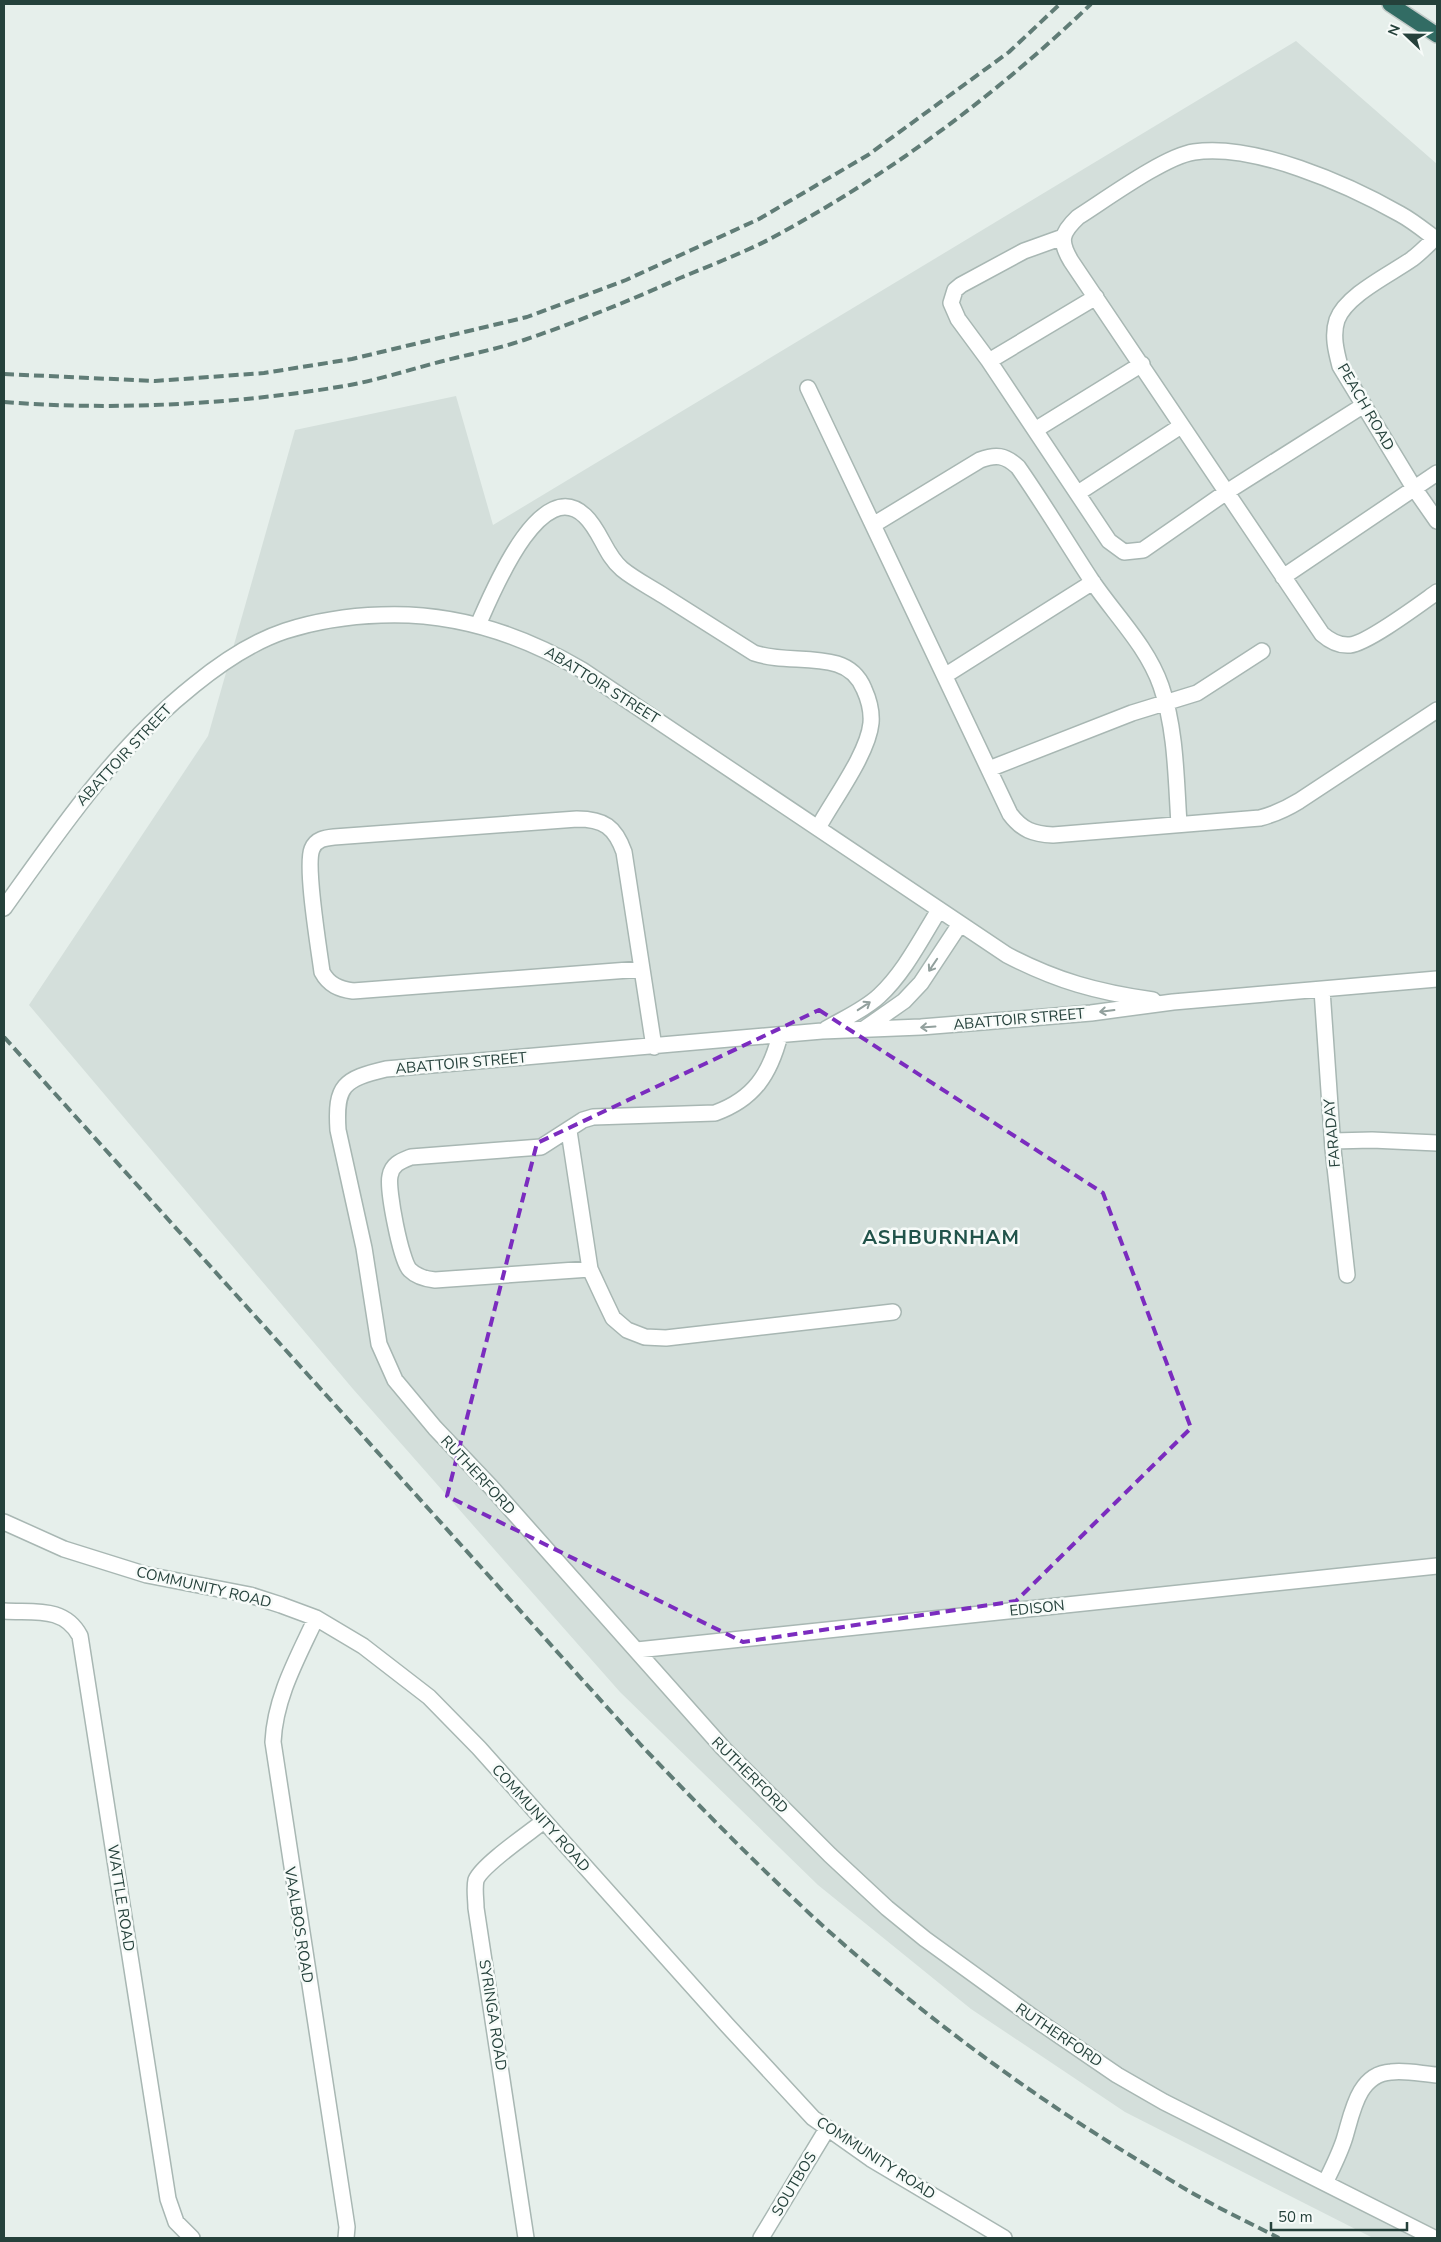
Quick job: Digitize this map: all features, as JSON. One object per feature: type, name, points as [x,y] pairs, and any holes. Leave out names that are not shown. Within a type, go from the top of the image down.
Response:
[{"type":"highway","points":[[1390,4],[1437,35]]},
{"type":"street","points":[[1436,239],[1402,215],[1377,201],[1289,165],[1262,156],[1209,152],[1194,152],[1175,158],[1078,217],[1067,227],[1063,237],[1064,248],[1225,493],[1322,634],[1340,645],[1360,643],[1437,592]]},
{"type":"street","points":[[1063,237],[998,264],[955,290],[951,303],[953,310],[1109,541],[1118,549],[1124,552],[1134,552],[1152,545],[1225,493],[1364,405]]},
{"type":"street","name":"PEACH ROAD","points":[[1436,239],[1343,309],[1335,329],[1335,343],[1339,360],[1364,405],[1414,488],[1437,521]]},
{"type":"street","points":[[989,361],[1096,297]]},
{"type":"street","points":[[1035,430],[1142,364]]},
{"type":"street","points":[[808,388],[946,675],[1010,814],[1019,825],[1029,832],[1053,836],[1260,818],[1282,812],[1437,710]]},
{"type":"street","points":[[1078,493],[1181,426]]},
{"type":"street","points":[[873,525],[989,456],[1001,456],[1018,467],[1093,582],[1148,658],[1161,687],[1174,751],[1179,824]]},
{"type":"street","points":[[1283,577],[1437,473]]},
{"type":"street","points":[[478,625],[506,566],[534,525],[541,517],[555,508],[568,507],[584,515],[592,525],[602,545],[622,569],[754,653],[769,658],[829,663],[849,670],[860,680],[870,705],[871,722],[867,740],[818,828]]},
{"type":"street","points":[[946,675],[1093,582]]},
{"type":"street","name":"ABATTOIR STREET","points":[[4,908],[74,810],[134,739],[172,702],[214,668],[248,648],[283,632],[324,621],[356,616],[401,614],[434,617],[478,625],[539,646],[582,670],[1007,955],[1048,975],[1098,990],[1173,1002]]},
{"type":"street","points":[[990,769],[1132,713],[1197,693],[1262,651]]},
{"type":"street","points":[[642,968],[353,991],[341,989],[326,979],[322,972],[310,868],[312,848],[317,841],[324,838],[577,819],[599,822],[610,827],[618,836],[624,852],[642,968],[654,1047]]},
{"type":"street","name":"ABATTOIR STREET","points":[[822,1031],[867,1005],[888,987],[898,975],[939,910]]},
{"type":"street","points":[[864,1029],[904,1001],[915,989],[960,924]]},
{"type":"street","name":"ABATTOIR STREET","points":[[343,1088],[352,1079],[386,1069],[822,1031],[921,1027],[1091,1013],[1173,1002],[1437,979]]},
{"type":"street","name":"FARADAY","points":[[1322,990],[1333,1141],[1347,1275]]},
{"type":"street","points":[[590,1268],[434,1280],[421,1278],[410,1271],[405,1264],[389,1189],[393,1168],[399,1161],[411,1157],[541,1146],[569,1131],[583,1120],[593,1117],[714,1113],[729,1108],[757,1085],[769,1070],[780,1035]]},
{"type":"street","name":"RUTHERFORD","points":[[343,1088],[337,1111],[338,1130],[364,1248],[377,1331],[384,1359],[395,1380],[435,1428],[637,1650],[723,1748],[857,1881],[925,1939],[1041,2023],[1117,2075],[1164,2102],[1434,2238]]},
{"type":"street","points":[[569,1131],[590,1268],[613,1318],[627,1330],[645,1337],[666,1338],[894,1312]]},
{"type":"street","points":[[1333,1141],[1372,1140],[1437,1143]]},
{"type":"street","name":"COMMUNITY ROAD","points":[[4,1522],[64,1549],[147,1575],[250,1594],[316,1618],[362,1646],[429,1697],[479,1748],[782,2086],[827,2129],[871,2159],[1004,2238]]},
{"type":"street","name":"EDISON","points":[[637,1650],[1437,1566]]},
{"type":"street","name":"WATTLE ROAD","points":[[4,1612],[54,1614],[68,1619],[80,1636],[168,2199],[176,2222],[192,2238]]},
{"type":"street","name":"VAALBOS ROAD","points":[[316,1618],[279,1704],[274,1722],[273,1742],[347,2226],[346,2238]]},
{"type":"street","name":"SYRINGA ROAD","points":[[526,2238],[475,1886],[478,1876],[490,1864],[544,1821]]},
{"type":"street","points":[[1326,2183],[1336,2161],[1356,2102],[1368,2081],[1376,2076],[1391,2072],[1437,2076]]},
{"type":"street","name":"SOUTBOS","points":[[761,2238],[827,2129]]},
{"type":"highlighted area","points":[[819,1010],[1103,1193],[1191,1428],[1016,1601],[743,1642],[447,1496],[537,1143]]},
{"type":"shaded area","name":"ASHBURNHAM","points":[[1296,41],[1437,164],[1437,2238],[1373,2238],[1125,2112],[971,2009],[818,1885],[620,1692],[353,1389],[29,1005],[208,736],[295,430],[456,396],[493,525]]},
{"type":"railway","points":[[4,374],[155,381],[264,373],[352,359],[527,317],[626,280],[759,219],[868,155],[1009,52],[1060,4]]},
{"type":"railway","points":[[4,402],[46,405],[133,406],[222,401],[308,392],[385,377],[504,346],[564,326],[768,240],[855,190],[977,103],[1091,4]]},
{"type":"railway","points":[[4,1037],[641,1745],[730,1837],[823,1926],[934,2019],[1052,2105],[1176,2184],[1279,2238]]},
{"type":"district","name":"ASHBURNHAM","points":[[941,1237]]}]
